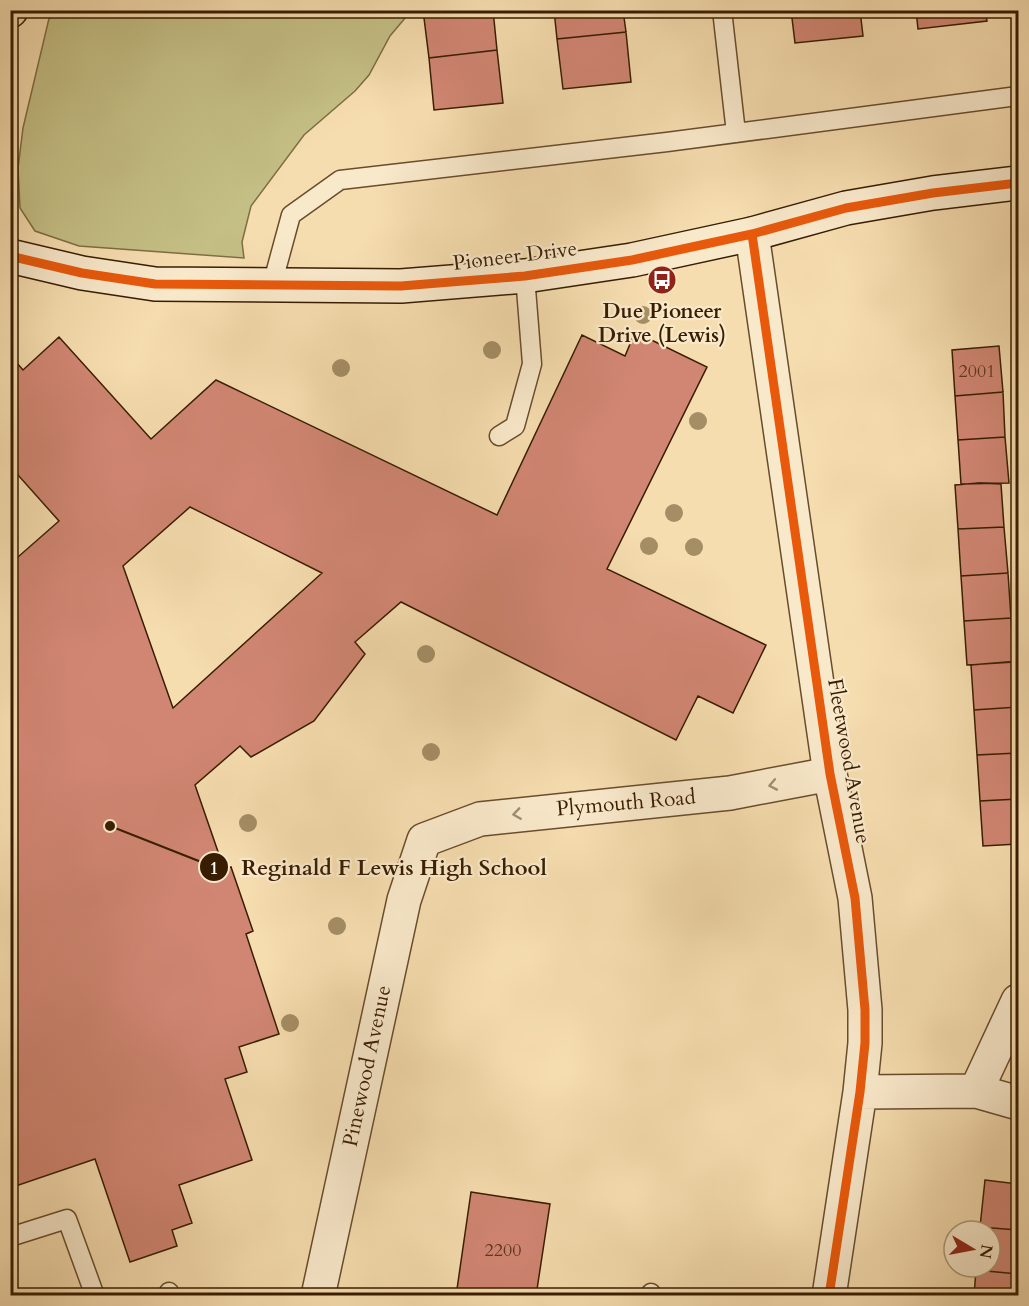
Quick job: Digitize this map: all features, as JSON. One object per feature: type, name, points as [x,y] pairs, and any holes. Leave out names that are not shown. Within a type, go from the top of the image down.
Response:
[{"type":"street","name":"Pioneer Drive","points":[[10,256],[82,273],[155,284],[401,286],[525,276],[632,260],[752,234],[846,208],[933,193],[1018,183]]},
{"type":"street","name":"Fleetwood Avenue","points":[[752,234],[830,774],[855,898],[861,958],[865,1043],[860,1092],[829,1296]]},
{"type":"street","name":"Plymouth Road","points":[[424,840],[480,819],[730,794],[830,774]]},
{"type":"street","name":"Pinewood Avenue","points":[[318,1296],[404,900],[424,840]]},
{"type":"street","points":[[976,1091],[1018,1001]]},
{"type":"street","points":[[860,1092],[976,1091],[1018,1103]]},
{"type":"lane","points":[[723,10],[736,133]]},
{"type":"lane","points":[[272,285],[291,215],[340,180],[736,133],[1018,96]]},
{"type":"lane","points":[[499,436],[515,426],[532,364],[525,276]]},
{"type":"lane","points":[[10,1237],[67,1219],[95,1296]]},
{"type":"shaded area","points":[[51,10],[411,11],[390,36],[369,75],[355,91],[304,135],[251,206],[242,242],[244,258],[79,246],[35,231],[20,208],[18,168],[23,128]]},
{"type":"building","points":[[423,10],[493,10],[497,50],[429,58]]},
{"type":"building","points":[[554,10],[623,10],[626,32],[557,39]]},
{"type":"building","points":[[791,10],[860,10],[863,36],[795,43]]},
{"type":"building","points":[[916,10],[985,10],[987,21],[918,29]]},
{"type":"building","points":[[626,32],[631,82],[563,89],[557,39]]},
{"type":"building","points":[[497,50],[503,103],[434,110],[429,58]]},
{"type":"building","points":[[635,332],[707,367],[607,569],[766,645],[733,713],[698,696],[676,740],[401,602],[355,642],[365,654],[314,721],[251,757],[240,746],[195,785],[224,869],[231,867],[253,931],[246,934],[279,1034],[239,1047],[247,1072],[225,1079],[252,1160],[179,1185],[192,1223],[172,1230],[177,1246],[130,1262],[95,1159],[10,1188],[10,564],[59,521],[10,466],[10,355],[23,370],[59,337],[151,439],[216,380],[497,515],[582,335],[625,356]],"holes":[[[190,507],[322,573],[173,708],[123,566]]]},
{"type":"building","points":[[999,346],[1003,392],[955,396],[952,350]]},
{"type":"building","points":[[1003,392],[1005,437],[958,440],[955,396]]},
{"type":"building","points":[[1005,437],[1009,483],[961,484],[958,440]]},
{"type":"building","points":[[1001,484],[1004,527],[958,529],[955,485]]},
{"type":"building","points":[[1004,527],[1008,573],[961,576],[958,529]]},
{"type":"building","points":[[1008,573],[1011,618],[964,621],[961,576]]},
{"type":"building","points":[[1011,618],[1014,662],[967,665],[964,621]]},
{"type":"building","points":[[1018,661],[1018,707],[974,710],[971,665]]},
{"type":"building","points":[[1018,707],[1018,753],[977,755],[974,710]]},
{"type":"building","points":[[1018,753],[1018,799],[980,801],[977,755]]},
{"type":"building","points":[[1018,799],[1018,844],[983,846],[980,801]]},
{"type":"building","points":[[985,1180],[1018,1184],[1018,1230],[1002,1229],[1002,1219],[981,1219]]},
{"type":"building","points":[[471,1192],[550,1204],[536,1296],[456,1296]]},
{"type":"building","points":[[1002,1229],[1018,1230],[1018,1274],[1002,1272]]},
{"type":"building","points":[[1002,1272],[1018,1274],[1018,1296],[974,1296],[975,1279],[1002,1279]]},
{"type":"cycle path","points":[[10,256],[82,273],[155,284],[401,286],[525,276],[632,260],[752,234],[846,208],[933,193],[1018,183]]},
{"type":"cycle path","points":[[752,234],[830,774],[855,898],[865,1010],[865,1043],[860,1092],[829,1296]]},
{"type":"place","name":"Due Pioneer Drive (Lewis)","points":[[662,280]]},
{"type":"place","name":"Reginald F Lewis High School","points":[[110,826]]}]
